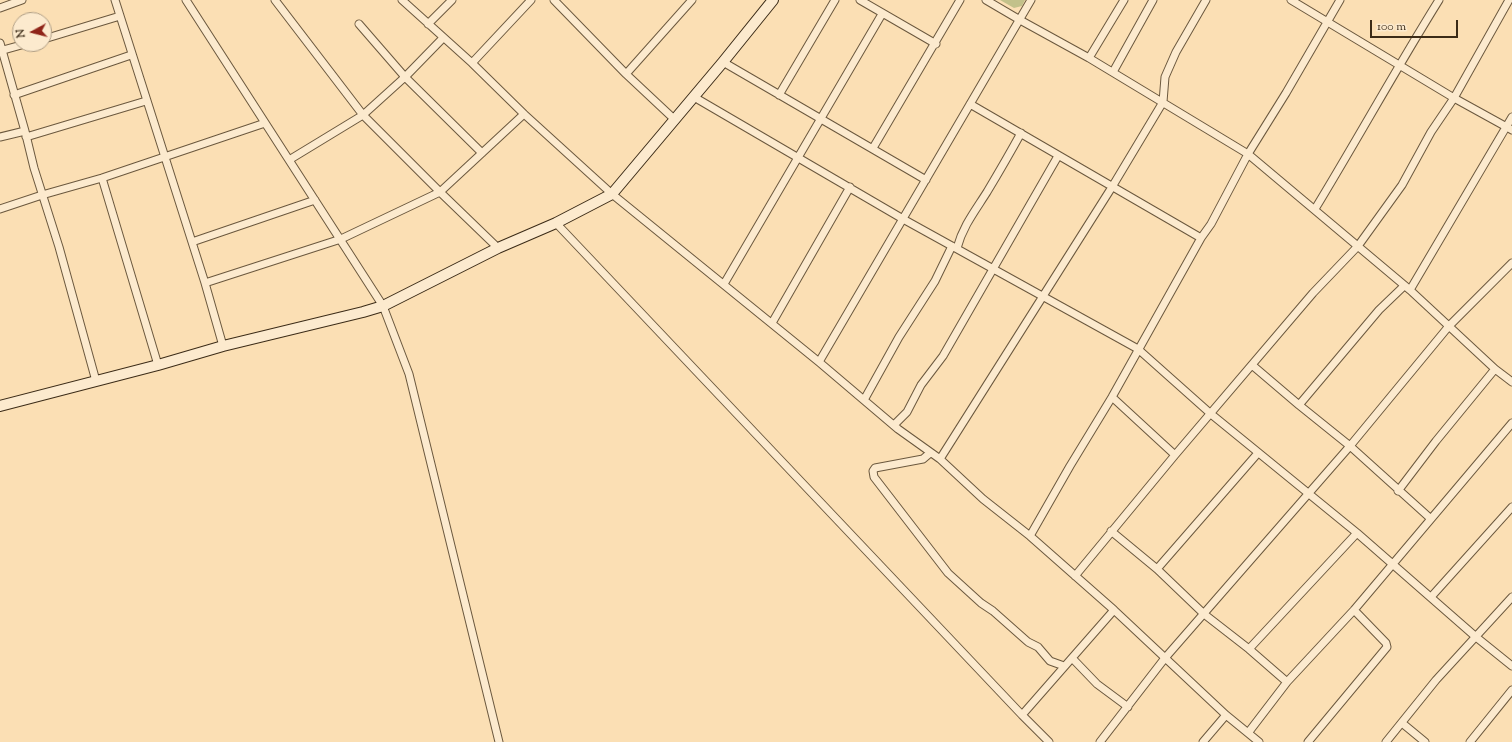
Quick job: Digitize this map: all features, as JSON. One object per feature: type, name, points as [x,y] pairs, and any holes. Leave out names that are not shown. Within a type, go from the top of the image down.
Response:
[{"type":"street","points":[[0,8],[22,0]]},
{"type":"street","points":[[115,0],[131,55],[205,283],[223,346]]},
{"type":"street","points":[[186,0],[383,306],[409,374],[499,742]]},
{"type":"street","points":[[275,0],[363,115],[498,248]]},
{"type":"street","points":[[402,0],[472,63],[524,114],[612,194],[772,323],[894,425],[940,459],[983,500],[1030,536],[1114,610],[1226,715],[1258,742]]},
{"type":"street","points":[[428,24],[452,0]]},
{"type":"street","points":[[472,63],[531,0]]},
{"type":"street","points":[[554,0],[626,74],[674,119]]},
{"type":"street","points":[[626,74],[692,0]]},
{"type":"street","points":[[0,406],[158,365],[223,346],[383,306],[498,248],[556,222],[612,194],[773,0]]},
{"type":"street","points":[[779,95],[835,0]]},
{"type":"street","points":[[860,0],[936,44]]},
{"type":"street","points":[[873,148],[936,44],[960,0]]},
{"type":"street","points":[[986,0],[1113,72],[1248,154],[1410,290],[1495,369],[1512,382]]},
{"type":"street","points":[[819,362],[1031,0]]},
{"type":"street","points":[[1089,58],[1124,0]]},
{"type":"street","points":[[1113,72],[1153,0]]},
{"type":"street","points":[[940,459],[1112,187],[1163,102],[1165,77],[1176,52],[1206,0]]},
{"type":"street","points":[[1291,0],[1454,98],[1509,128]]},
{"type":"street","points":[[1030,536],[1112,397],[1201,238],[1211,224],[1248,154],[1286,93],[1340,0]]},
{"type":"street","points":[[1315,209],[1399,65],[1439,0]]},
{"type":"street","points":[[1075,576],[1111,531],[1313,293],[1358,246],[1402,185],[1431,132],[1454,98],[1508,0]]},
{"type":"street","points":[[724,284],[882,14]]},
{"type":"street","points":[[52,37],[120,16]]},
{"type":"street","points":[[359,24],[405,76],[482,153]]},
{"type":"street","points":[[289,160],[363,115],[443,38]]},
{"type":"street","points":[[12,46],[1,48],[96,381]]},
{"type":"street","points":[[14,95],[131,55]]},
{"type":"street","points":[[723,62],[926,180]]},
{"type":"street","points":[[694,97],[903,219],[1138,349],[1211,414],[1357,533],[1476,637],[1512,666]]},
{"type":"street","points":[[0,137],[26,134],[146,101]]},
{"type":"street","points":[[970,104],[1201,238]]},
{"type":"street","points":[[205,283],[341,239],[440,192],[524,114]]},
{"type":"street","points":[[1410,290],[1509,128],[1512,117]]},
{"type":"street","points":[[0,209],[165,158],[265,123]]},
{"type":"street","points":[[864,400],[899,337],[935,281],[955,247],[971,215],[986,193],[1021,133]]},
{"type":"street","points":[[894,425],[907,412],[921,385],[943,356],[1058,156]]},
{"type":"street","points":[[102,178],[158,365]]},
{"type":"street","points":[[772,323],[850,187]]},
{"type":"street","points":[[192,242],[315,200]]},
{"type":"street","points":[[556,222],[1049,742]]},
{"type":"street","points":[[1100,742],[1165,658],[1350,446],[1449,326],[1512,263]]},
{"type":"street","points":[[1298,405],[1379,310],[1404,286]]},
{"type":"street","points":[[1252,365],[1298,405],[1350,446],[1398,491],[1431,518]]},
{"type":"street","points":[[1398,491],[1495,369]]},
{"type":"street","points":[[1112,397],[1175,455]]},
{"type":"street","points":[[1248,733],[1287,682],[1354,610],[1512,423]]},
{"type":"street","points":[[930,453],[923,459],[875,468],[873,471],[874,477],[948,573],[1028,642],[1038,647],[1050,661],[1064,666]]},
{"type":"street","points":[[1157,569],[1258,453]]},
{"type":"street","points":[[1431,597],[1512,507]]},
{"type":"street","points":[[1111,531],[1157,569],[1204,614],[1250,649],[1287,682]]},
{"type":"street","points":[[1250,649],[1357,533]]},
{"type":"street","points":[[1386,742],[1436,680],[1512,596]]},
{"type":"street","points":[[1022,715],[1114,610]]},
{"type":"street","points":[[1308,742],[1386,646],[1386,643],[1354,610]]},
{"type":"street","points":[[1072,658],[1098,684],[1128,706]]},
{"type":"street","points":[[1470,742],[1512,690]]},
{"type":"street","points":[[1203,742],[1226,715]]},
{"type":"street","points":[[1402,723],[1425,742]]},
{"type":"shaded area","points":[[1000,0],[1025,0],[1022,6],[1014,8]]}]
